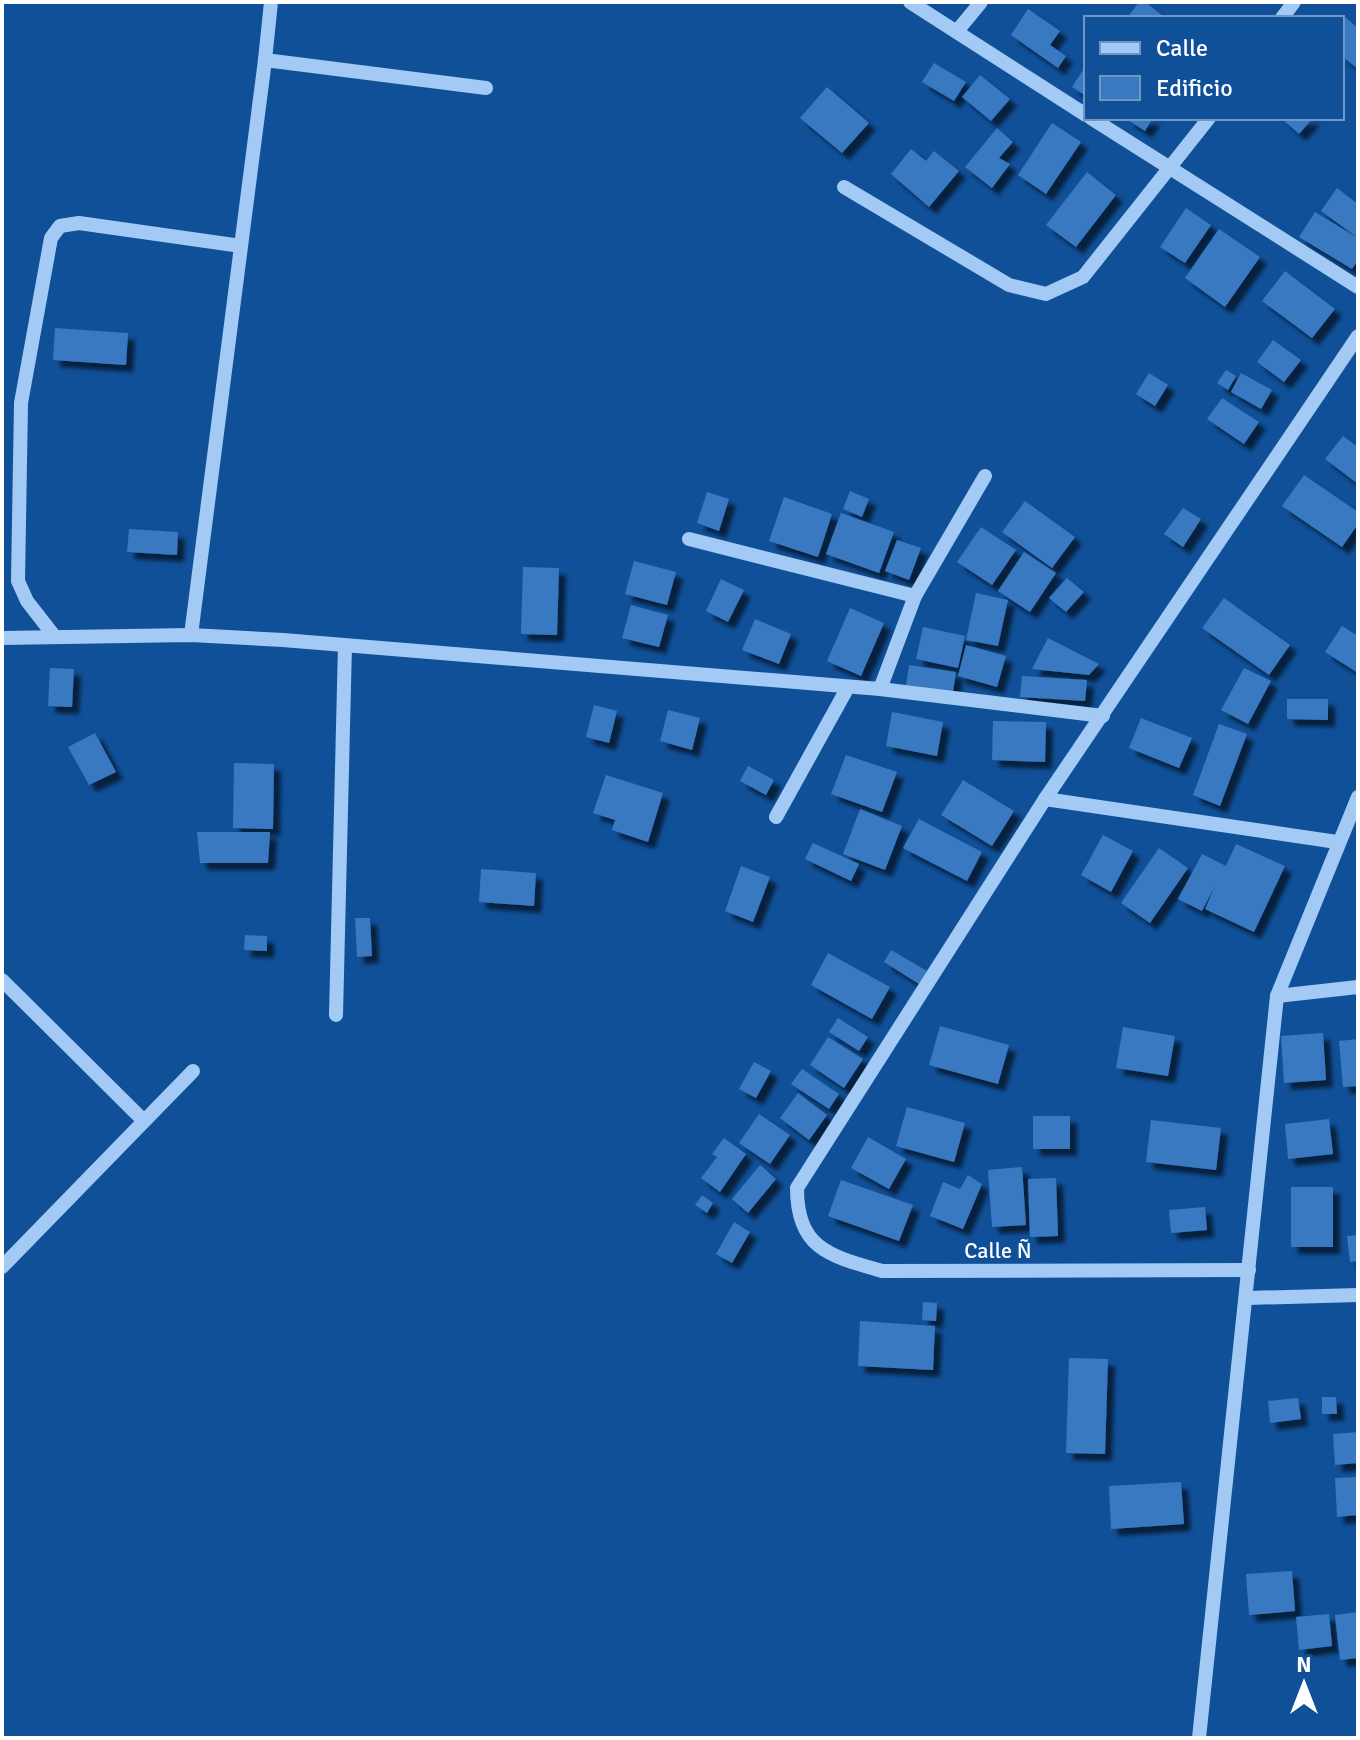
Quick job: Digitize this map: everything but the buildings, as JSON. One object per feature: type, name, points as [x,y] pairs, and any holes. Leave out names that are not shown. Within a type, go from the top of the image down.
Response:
[{"type":"street","points":[[191,635],[271,2]]},
{"type":"street","points":[[910,2],[1084,114]]},
{"type":"street","points":[[958,30],[981,2]]},
{"type":"street","points":[[265,60],[486,88]]},
{"type":"street","points":[[1094,120],[1358,287]]},
{"type":"street","points":[[844,187],[1009,285],[1046,294],[1083,277],[1171,171],[1208,120]]},
{"type":"street","points":[[55,637],[27,601],[18,581],[21,403],[51,238],[60,226],[79,223],[241,246]]},
{"type":"street","points":[[1337,842],[1045,799],[1358,336]]},
{"type":"street","points":[[880,689],[915,596],[985,476]]},
{"type":"street","points":[[689,539],[915,596]]},
{"type":"street","points":[[2,638],[191,635],[345,645],[880,689],[1103,716]]},
{"type":"street","points":[[336,1015],[345,645]]},
{"type":"street","points":[[776,817],[848,687]]},
{"type":"street","points":[[1199,1738],[1277,996],[1337,842],[1358,797]]},
{"type":"street","name":"Calle Ñ","points":[[1045,799],[797,1188],[797,1215],[810,1241],[842,1259],[882,1271],[1249,1270]]},
{"type":"street","points":[[2,980],[143,1120]]},
{"type":"street","points":[[1277,996],[1358,987]]},
{"type":"street","points":[[4,1261],[193,1071]]},
{"type":"street","points":[[1247,1298],[1358,1295]]}]
